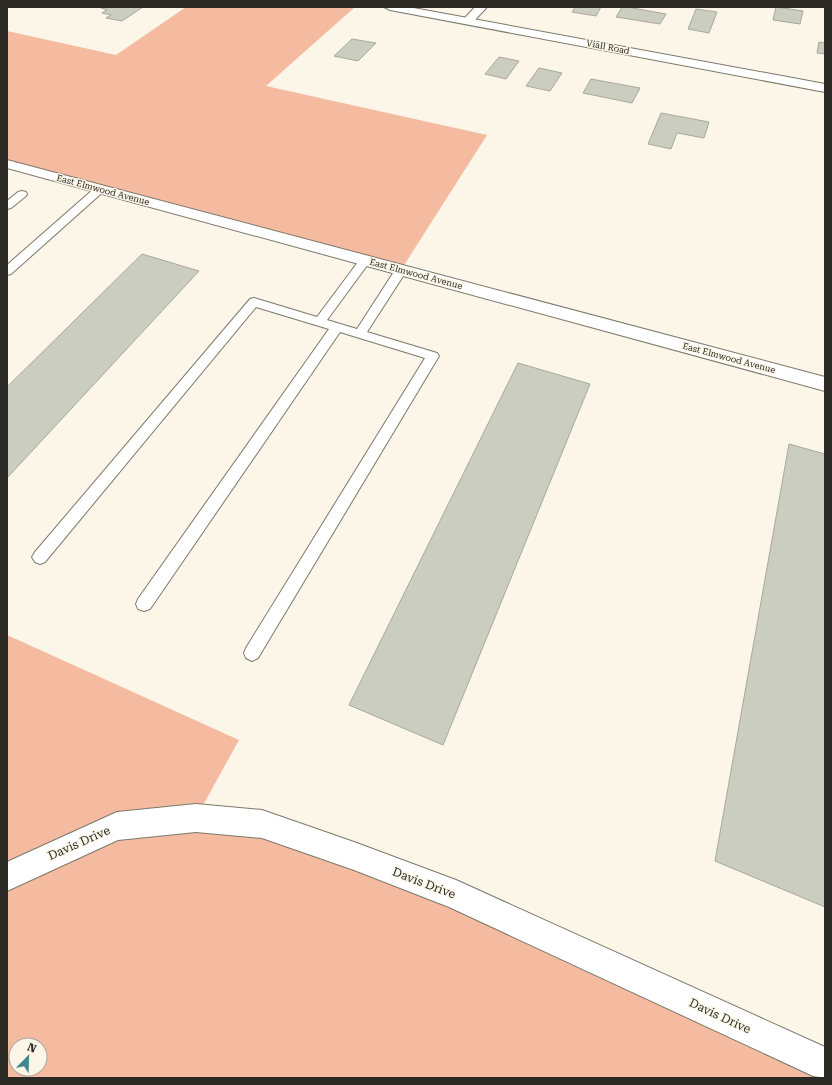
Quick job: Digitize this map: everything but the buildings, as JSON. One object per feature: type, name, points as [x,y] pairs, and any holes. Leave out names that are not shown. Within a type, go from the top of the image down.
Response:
[{"type":"street","name":"Viall Road","points":[[390,7],[825,88]]},
{"type":"street","points":[[468,21],[481,7]]},
{"type":"street","name":"East Elmwood Avenue","points":[[7,164],[825,384]]},
{"type":"street","name":"Davis Drive","points":[[7,877],[117,826],[196,818],[262,824],[354,856],[456,895],[825,1064]]},
{"type":"lane","points":[[7,271],[100,189]]},
{"type":"lane","points":[[7,206],[22,194]]},
{"type":"lane","points":[[320,321],[365,260]]},
{"type":"lane","points":[[360,333],[401,270]]},
{"type":"lane","points":[[40,557],[254,302],[433,356],[252,653]]},
{"type":"lane","points":[[144,604],[337,326]]},
{"type":"shaded area","points":[[186,7],[355,7],[266,86],[487,135],[401,270],[7,164],[7,31],[116,55]]},
{"type":"shaded area","points":[[7,635],[239,740],[196,818],[262,824],[825,1064],[825,1078],[7,1078]]}]
